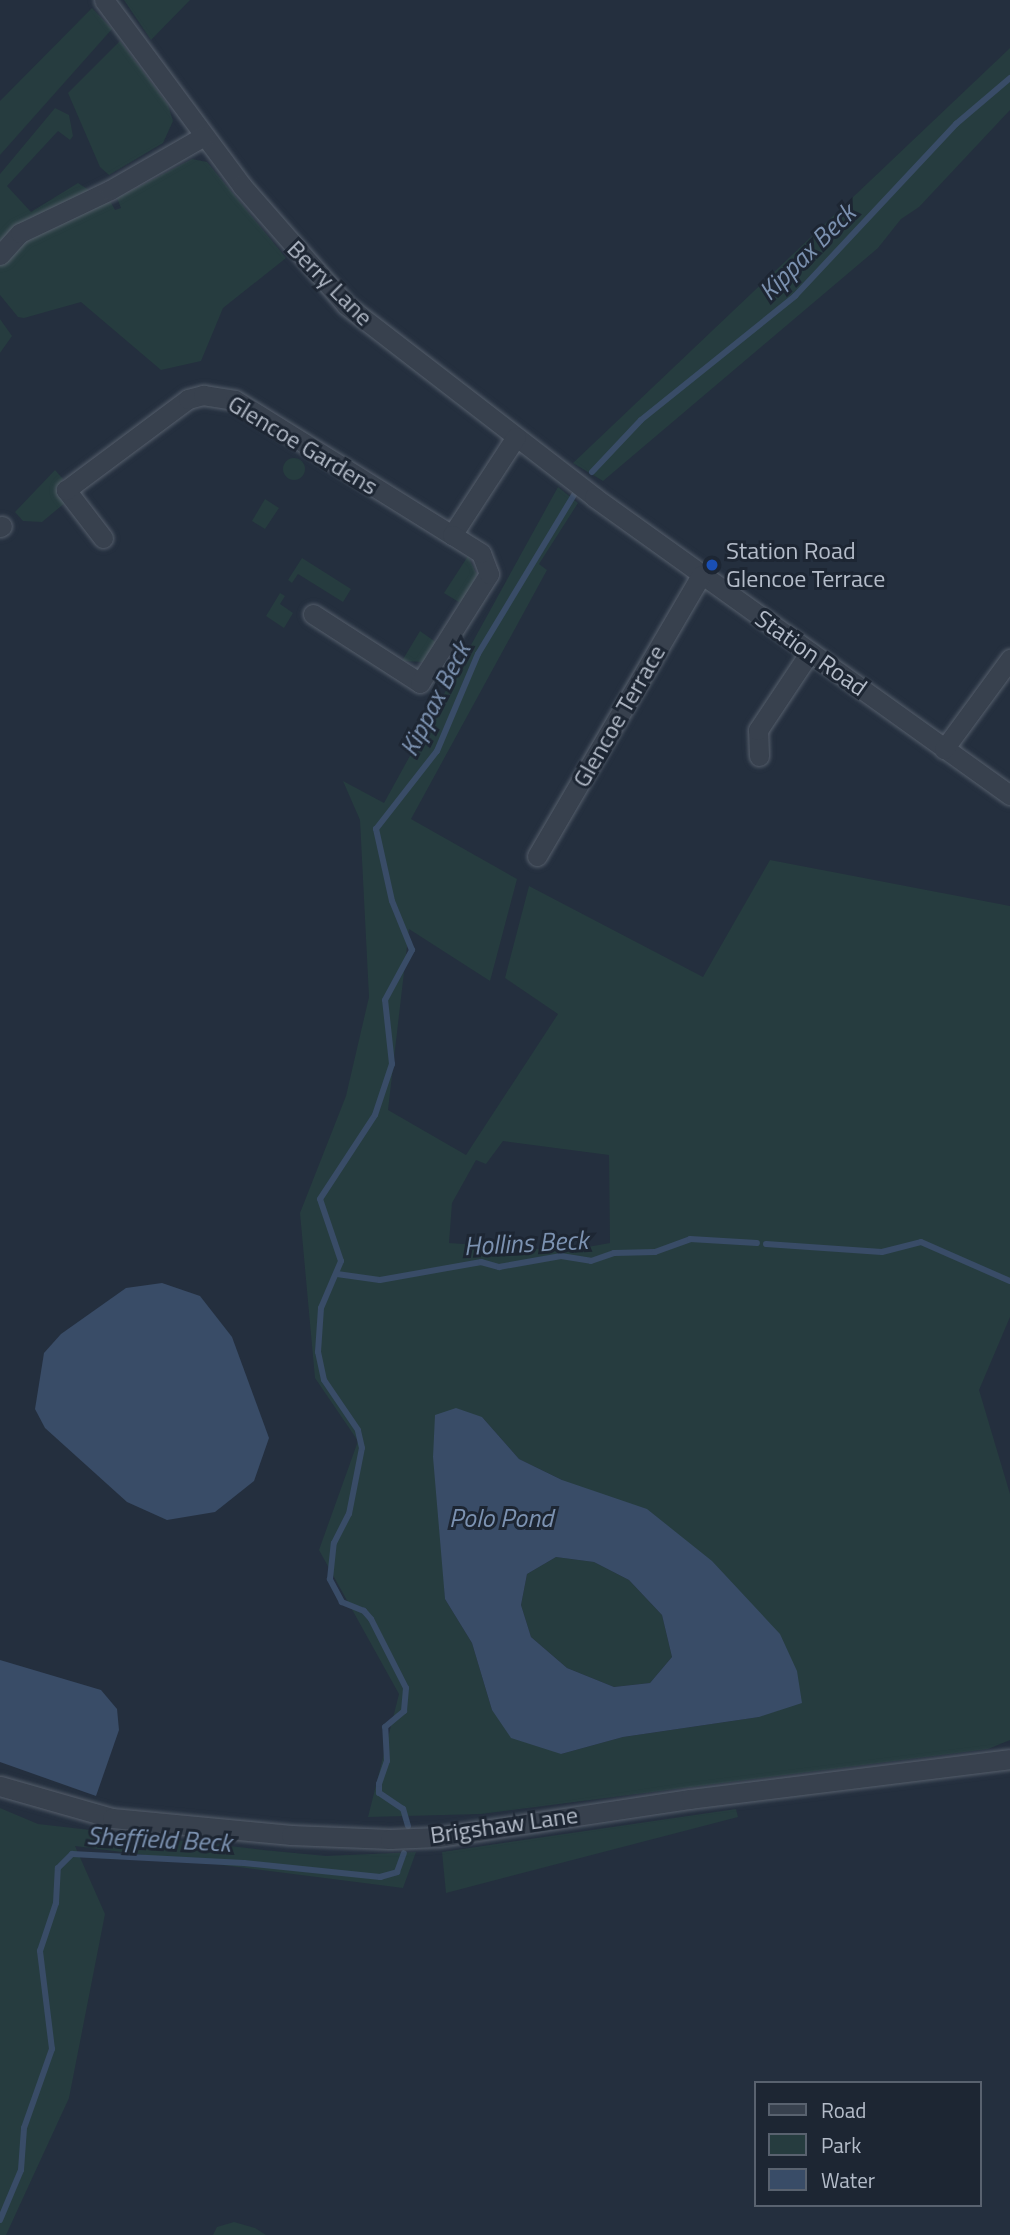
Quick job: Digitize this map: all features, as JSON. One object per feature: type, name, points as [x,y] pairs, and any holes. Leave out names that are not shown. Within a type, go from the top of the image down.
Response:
[{"type":"street","name":"Berry Lane","points":[[104,0],[204,136],[287,240],[346,305],[478,409]]},
{"type":"street","points":[[0,256],[20,233],[110,190],[204,136]]},
{"type":"street","name":"Glencoe Gardens","points":[[103,538],[66,490],[174,406],[203,395],[235,400],[481,554],[489,574],[420,683],[313,614]]},
{"type":"street","name":"Station Road","points":[[478,409],[701,575],[1010,795]]},
{"type":"street","points":[[452,536],[516,437]]},
{"type":"street","name":"Glencoe Terrace","points":[[537,856],[701,575]]},
{"type":"street","points":[[759,756],[758,730],[810,652]]},
{"type":"street","points":[[944,749],[1010,659]]},
{"type":"street","name":"Brigshaw Lane","points":[[0,1786],[112,1818],[302,1836],[390,1839],[438,1837],[690,1798],[1010,1759]]},
{"type":"green space","points":[[124,0],[190,0],[151,40]]},
{"type":"green space","points":[[92,8],[112,29],[0,155],[0,101]]},
{"type":"green space","points":[[120,41],[168,105],[173,121],[163,143],[109,175],[100,167],[68,93]]},
{"type":"green space","points":[[1010,48],[1010,110],[919,207],[901,219],[878,248],[603,481],[573,463]]},
{"type":"green space","points":[[55,108],[69,115],[73,136],[70,140],[58,131],[7,186],[31,212],[78,183],[92,192],[16,225],[0,241],[0,174]]},
{"type":"green space","points":[[192,159],[207,162],[286,258],[223,308],[201,361],[161,370],[81,302],[24,318],[18,317],[0,295],[0,265],[18,244],[110,201],[115,210],[121,208],[117,198]]},
{"type":"green space","points":[[0,319],[12,336],[0,353]]},
{"type":"green space","points":[[294,458],[302,461],[305,469],[302,477],[294,480],[286,477],[283,469],[286,461]]},
{"type":"green space","points":[[55,470],[63,479],[56,488],[66,502],[42,522],[23,521],[15,512]]},
{"type":"green space","points":[[558,487],[578,503],[539,564],[547,570],[411,819],[517,879],[490,981],[409,929],[388,1110],[466,1155],[558,1014],[505,978],[529,886],[703,977],[770,860],[1010,906],[1010,1317],[979,1390],[1010,1494],[1010,1740],[988,1749],[481,1814],[368,1817],[399,1694],[319,1550],[358,1441],[315,1378],[300,1213],[346,1096],[369,997],[360,820],[343,781],[384,803]],"holes":[[[503,1141],[609,1155],[610,1243],[565,1251],[449,1243],[452,1203],[476,1160],[486,1164]],[[482,1417],[519,1459],[562,1480],[759,1717],[623,1737],[561,1754],[492,1710],[472,1643],[445,1599],[443,1544]]]},
{"type":"green space","points":[[265,499],[279,508],[265,529],[252,521]]},
{"type":"green space","points":[[468,556],[477,575],[462,604],[444,593]]},
{"type":"green space","points":[[302,558],[351,589],[343,602],[298,574],[292,583],[288,580]]},
{"type":"green space","points":[[280,593],[285,596],[280,604],[293,613],[284,628],[266,616]]},
{"type":"green space","points":[[420,631],[437,643],[423,662],[402,661]]},
{"type":"green space","points":[[556,1557],[594,1562],[629,1580],[662,1615],[672,1657],[650,1683],[614,1687],[567,1668],[531,1637],[521,1605],[527,1574]]},
{"type":"green space","points":[[0,1808],[38,1824],[264,1850],[326,1856],[416,1852],[403,1888],[75,1846],[105,1914],[69,2098],[6,2235],[0,2235]]},
{"type":"green space","points":[[736,1809],[738,1817],[446,1893],[442,1852]]},
{"type":"green space","points":[[234,2222],[255,2228],[266,2235],[213,2235],[217,2227]]},
{"type":"water","points":[[162,1283],[200,1296],[232,1337],[269,1438],[254,1481],[215,1512],[167,1520],[127,1502],[45,1428],[35,1409],[44,1353],[61,1334],[126,1288]]},
{"type":"water","name":"Polo Pond","points":[[456,1408],[482,1417],[519,1459],[562,1480],[647,1509],[712,1561],[780,1634],[797,1671],[802,1703],[759,1717],[623,1737],[561,1754],[511,1738],[492,1710],[472,1643],[445,1599],[433,1457],[435,1415]],"holes":[[[556,1557],[594,1562],[629,1580],[662,1615],[672,1657],[650,1683],[614,1687],[567,1668],[531,1637],[521,1605],[527,1574]]]},
{"type":"water","points":[[0,1660],[101,1690],[117,1709],[119,1730],[96,1796],[0,1762]]},
{"type":"waterway","name":"Kippax Beck","points":[[592,472],[641,420],[795,296],[956,124],[1010,78]]},
{"type":"waterway","name":"Kippax Beck","points":[[408,1826],[403,1809],[379,1793],[379,1784],[387,1761],[385,1727],[404,1711],[406,1688],[371,1619],[364,1611],[342,1602],[330,1579],[334,1543],[349,1514],[362,1448],[358,1430],[324,1380],[318,1352],[321,1308],[341,1261],[320,1199],[375,1115],[392,1064],[385,1000],[412,950],[392,901],[376,829],[437,751],[478,654],[574,495]]},
{"type":"waterway","name":"Hollins Beck","points":[[337,1274],[380,1280],[481,1262],[499,1267],[561,1256],[591,1261],[614,1253],[655,1252],[690,1239],[757,1243]]},
{"type":"waterway","name":"Hollins Beck","points":[[766,1244],[882,1252],[921,1242],[1010,1281]]},
{"type":"waterway","name":"Sheffield Beck","points":[[0,2220],[21,2170],[24,2128],[52,2049],[40,1951],[56,1903],[58,1868],[72,1854],[244,1863],[380,1877],[397,1872],[404,1853]]},
{"type":"place","name":"Station Road Glencoe Terrace","points":[[712,565]]}]
